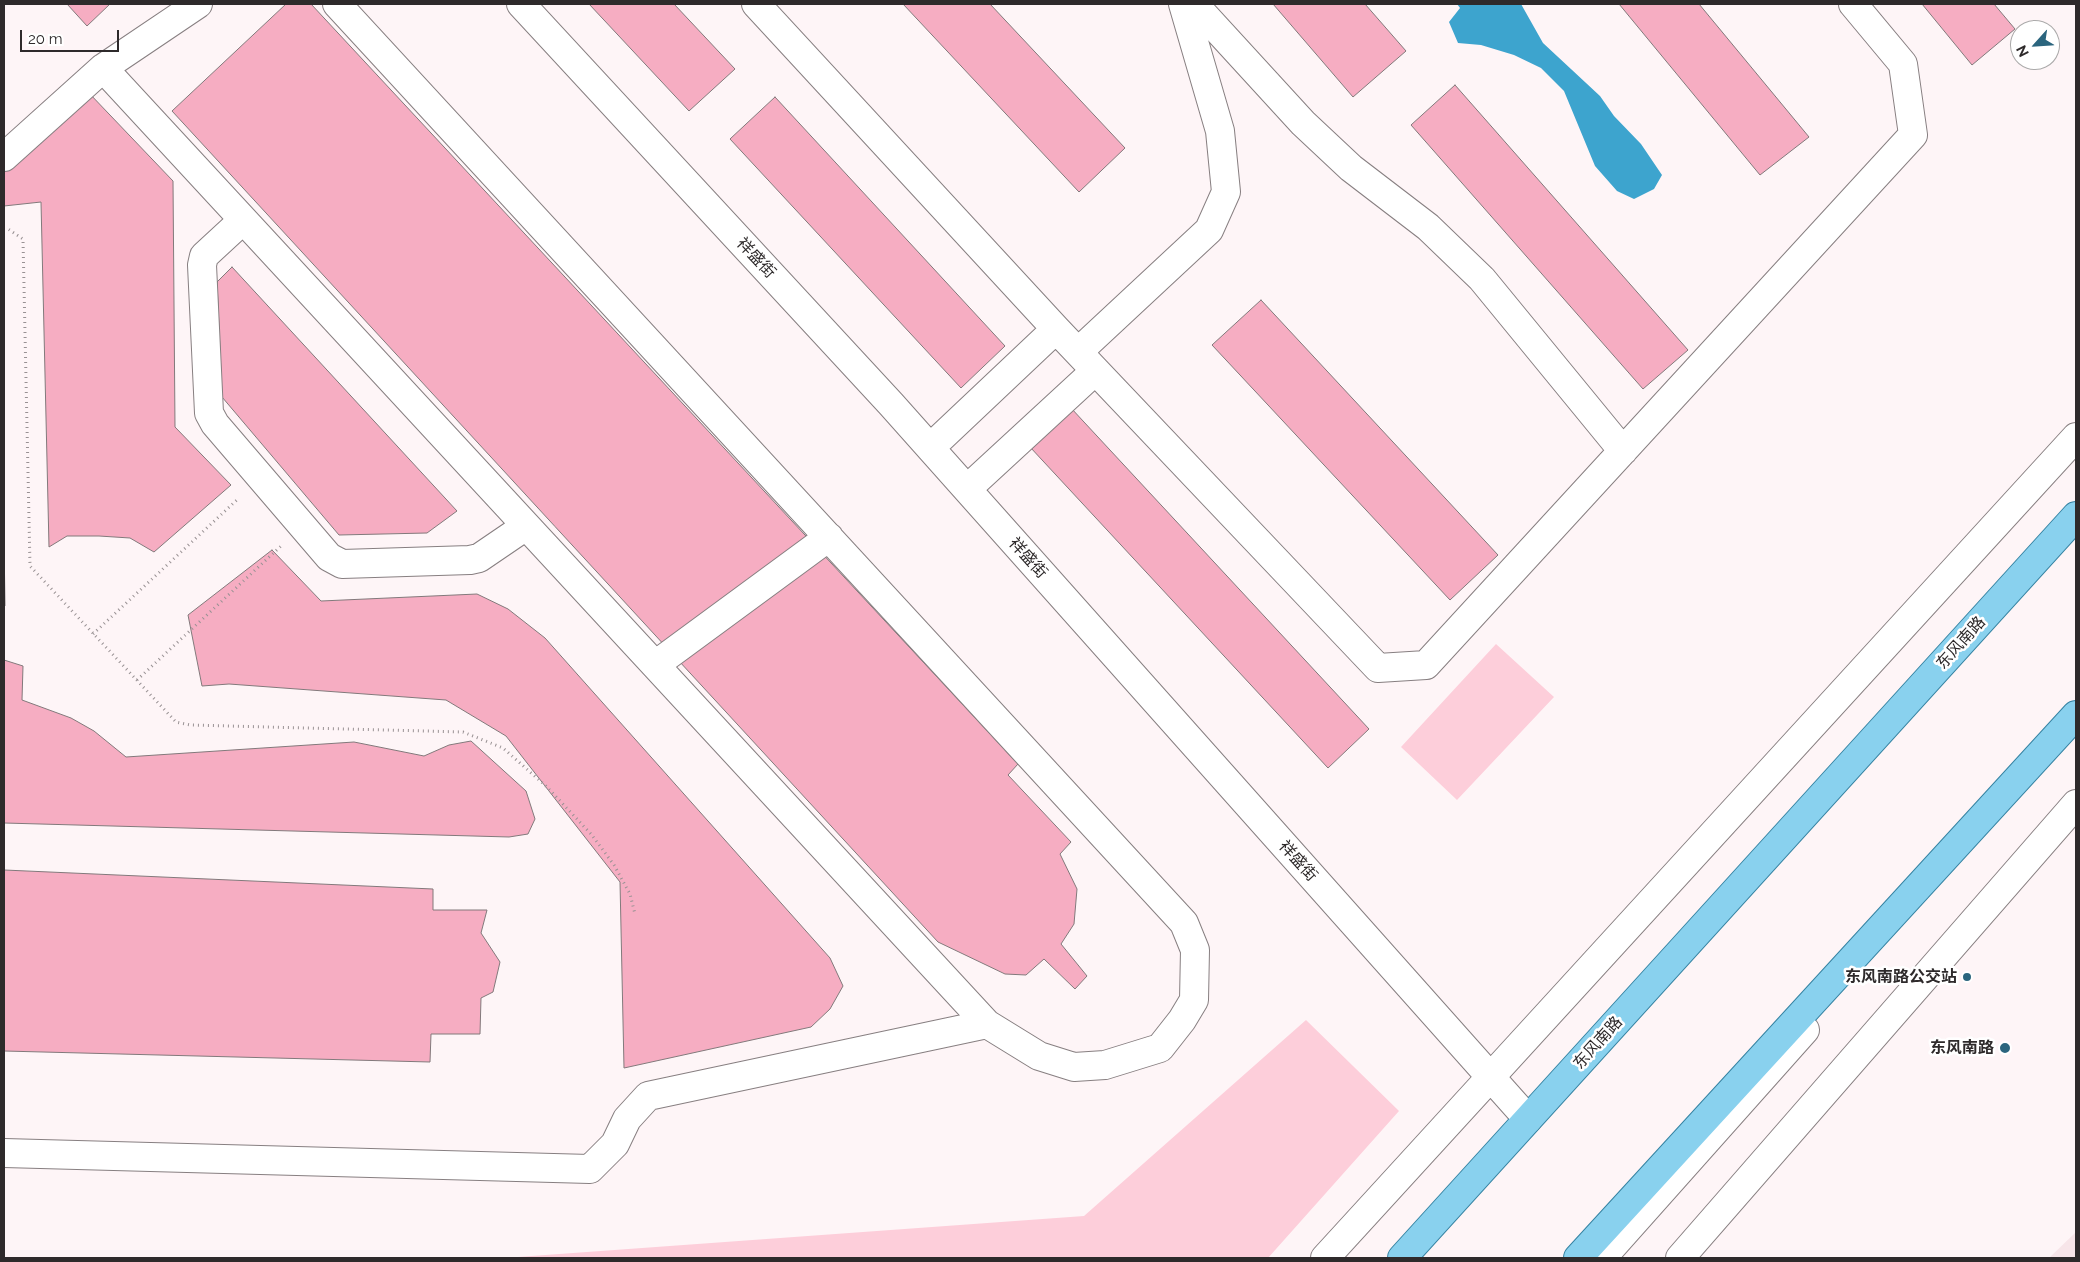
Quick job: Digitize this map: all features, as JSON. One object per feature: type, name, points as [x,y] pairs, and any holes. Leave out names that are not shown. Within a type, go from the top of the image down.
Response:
[{"type":"main road","name":"东风南路","points":[[1402,1258],[2076,516]]},
{"type":"main road","points":[[1578,1258],[2076,715]]},
{"type":"street","points":[[4,157],[103,68],[198,4]]},
{"type":"street","points":[[103,68],[987,1024],[1039,1056],[1074,1067],[1105,1065],[1160,1048],[1182,1020],[1194,1000],[1195,950],[1184,923],[337,4]]},
{"type":"street","name":"祥盛街","points":[[521,4],[930,448],[1528,1119]]},
{"type":"street","points":[[756,4],[1086,362],[1378,668],[1426,665],[1913,135],[1903,64],[1853,4]]},
{"type":"street","points":[[967,490],[1209,230],[1226,192],[1220,131],[1183,4]]},
{"type":"street","points":[[1194,4],[1303,123],[1351,168],[1428,227],[1482,279],[1623,451]]},
{"type":"street","points":[[243,220],[204,256],[202,265],[209,414],[215,424],[329,557],[342,564],[470,560],[479,558],[526,526]]},
{"type":"street","points":[[930,448],[1056,329]]},
{"type":"street","points":[[1325,1258],[2076,437]]},
{"type":"street","points":[[655,665],[829,537]]},
{"type":"street","points":[[1602,1258],[2076,720]]},
{"type":"street","points":[[1680,1258],[2076,804]]},
{"type":"street","points":[[4,1153],[590,1168],[615,1144],[626,1119],[648,1096],[987,1024]]},
{"type":"path","points":[[4,229],[8,229],[23,239],[30,566],[176,722],[190,725],[463,732],[503,748],[547,787],[591,834],[614,864],[630,894],[635,914]]},
{"type":"path","points":[[93,634],[260,477]]},
{"type":"path","points":[[137,680],[302,526]]},
{"type":"shaded area","points":[[1496,644],[1554,697],[1457,800],[1401,747]]},
{"type":"shaded area","points":[[1306,1020],[1399,1111],[1268,1258],[504,1258],[1084,1216]]},
{"type":"shaded area","points":[[2076,1232],[2076,1258],[2049,1258]]},
{"type":"water","points":[[1457,4],[1521,4],[1543,43],[1600,96],[1614,116],[1641,144],[1662,175],[1654,189],[1634,199],[1617,191],[1595,166],[1564,91],[1541,68],[1514,55],[1481,45],[1458,43],[1449,22],[1460,8]]},
{"type":"building","points":[[67,4],[110,4],[87,26]]},
{"type":"building","points":[[286,4],[311,4],[1018,764],[1008,775],[1071,842],[1060,854],[1077,889],[1074,924],[1061,944],[1087,976],[1075,989],[1044,959],[1026,975],[1005,974],[938,942],[172,111]]},
{"type":"building","points":[[589,4],[674,4],[735,69],[689,111]]},
{"type":"building","points":[[903,4],[990,4],[1125,148],[1079,192]]},
{"type":"building","points":[[1273,4],[1365,4],[1406,51],[1353,97]]},
{"type":"building","points":[[1619,4],[1699,4],[1809,137],[1760,175]]},
{"type":"building","points":[[1922,4],[1994,4],[2010,23],[2010,33],[1972,65]]},
{"type":"building","points":[[1455,85],[1688,350],[1643,389],[1411,125]]},
{"type":"building","points":[[88,92],[173,181],[175,427],[231,485],[154,552],[130,538],[99,536],[67,536],[49,547],[41,202],[4,206],[4,165]]},
{"type":"building","points":[[775,97],[1005,346],[961,388],[730,139]]},
{"type":"building","points":[[232,267],[457,511],[427,533],[339,535],[222,397],[217,282]]},
{"type":"building","points":[[1261,300],[1498,555],[1450,600],[1212,345]]},
{"type":"building","points":[[1071,408],[1369,729],[1328,768],[1030,447]]},
{"type":"building","points":[[4,540],[5,606],[4,607]]},
{"type":"building","points":[[272,550],[321,601],[477,594],[508,609],[545,638],[830,958],[843,986],[830,1009],[811,1027],[624,1068],[620,882],[506,736],[446,700],[229,684],[202,686],[188,615]]},
{"type":"building","points":[[4,660],[23,666],[22,700],[71,718],[94,731],[126,757],[354,742],[424,756],[449,745],[471,741],[526,791],[535,819],[528,834],[509,837],[4,823]]},
{"type":"building","points":[[4,870],[433,889],[433,910],[487,910],[481,933],[500,962],[493,992],[481,998],[480,1034],[431,1034],[430,1062],[4,1051]]},
{"type":"place","name":"东风南路公交站","points":[[1967,977]]},
{"type":"place","name":"东风南路","points":[[2005,1048]]}]
